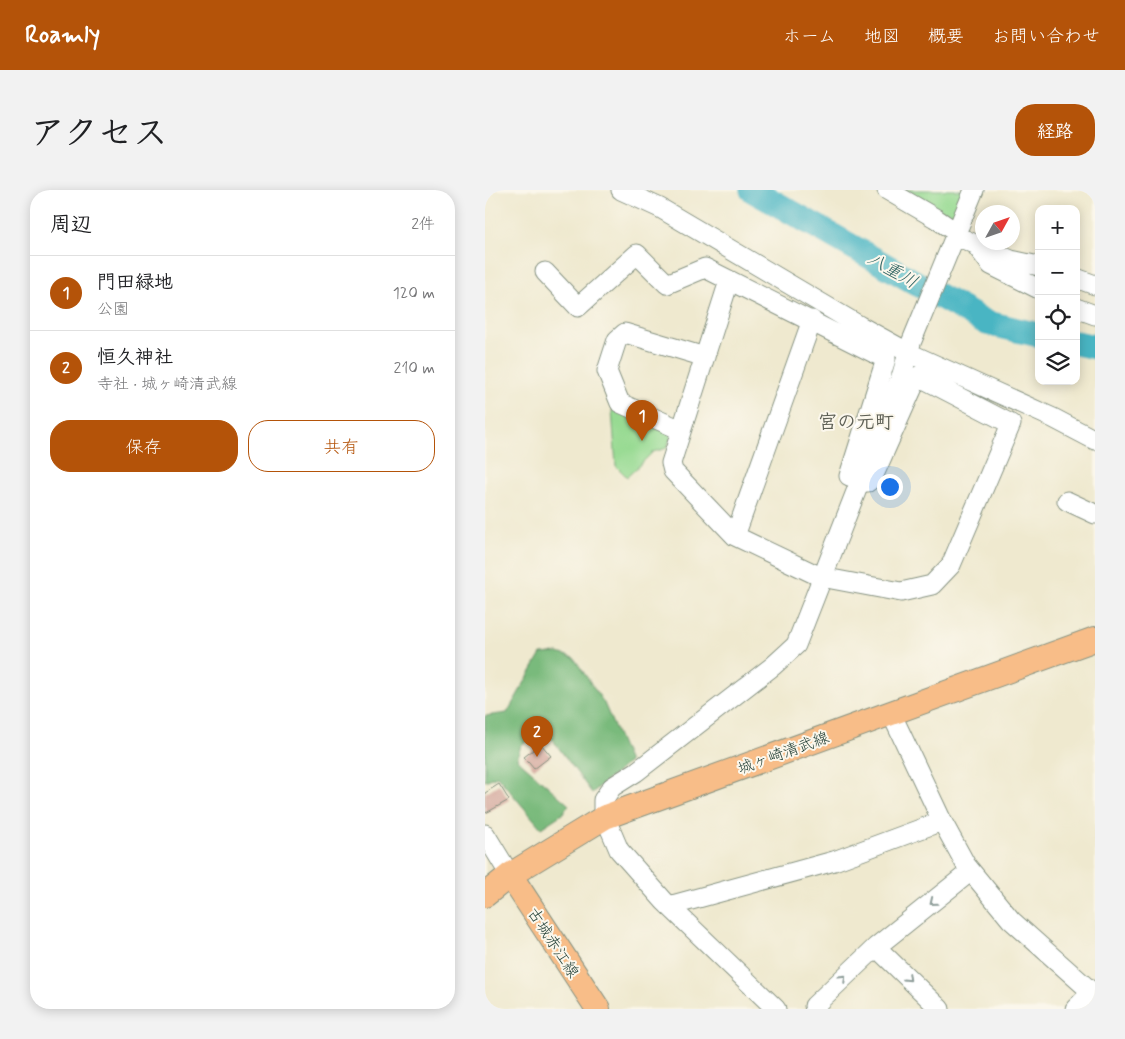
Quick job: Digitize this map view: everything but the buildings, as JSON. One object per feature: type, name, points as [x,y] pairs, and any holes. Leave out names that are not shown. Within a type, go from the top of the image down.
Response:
[{"type":"main road","name":"城ヶ崎清武線","points":[[485,895],[510,874],[605,816],[1095,638]]},
{"type":"main road","name":"古城赤江線","points":[[510,874],[598,1009]]},
{"type":"street","points":[[621,190],[660,208],[859,326],[910,348],[1095,440]]},
{"type":"street","points":[[887,190],[935,218],[957,233],[959,237],[1011,260],[1035,265]]},
{"type":"street","points":[[776,1009],[669,906],[619,850],[605,816],[603,800],[613,787],[636,772],[773,666],[796,645],[910,348],[974,190]]},
{"type":"street","points":[[974,244],[991,265],[1035,287]]},
{"type":"street","points":[[545,272],[577,307],[637,254],[667,284],[705,268],[812,320],[886,359],[849,476],[860,480],[868,482],[873,478],[917,376],[1011,424],[951,565],[932,585],[901,592],[821,577],[735,536],[673,471],[671,463],[729,281]]},
{"type":"street","points":[[1080,279],[1095,285]]},
{"type":"street","points":[[1080,310],[1095,316]]},
{"type":"street","points":[[735,536],[812,320]]},
{"type":"street","points":[[681,430],[620,403],[607,372],[617,340],[625,332],[705,357]]},
{"type":"street","points":[[1067,501],[1095,514]]},
{"type":"street","points":[[891,713],[942,821],[971,871],[1011,920],[1093,993],[1075,1009]]},
{"type":"street","points":[[669,906],[834,862],[942,821]]},
{"type":"street","points":[[485,834],[510,874]]},
{"type":"street","points":[[817,1009],[814,1006],[875,947],[971,871]]},
{"type":"street","points":[[875,947],[940,1009]]},
{"type":"green space","points":[[905,190],[967,190],[954,222]]},
{"type":"green space","points":[[612,410],[672,434],[667,448],[653,452],[627,477],[616,466]]},
{"type":"green space","points":[[558,653],[574,658],[604,703],[629,762],[592,793],[552,739],[536,736],[521,745],[517,759],[569,805],[562,814],[541,828],[497,776],[485,781],[485,716],[507,713],[541,654]]},
{"type":"waterway","name":"八重川","points":[[752,190],[987,323],[1035,334]]},
{"type":"waterway","name":"八重川","points":[[1080,344],[1095,347]]},
{"type":"place","name":"門田緑地","points":[[642,441]]},
{"type":"place","name":"恒久神社","points":[[537,757]]},
{"type":"district","name":"宮の元町","points":[[856,421]]}]
